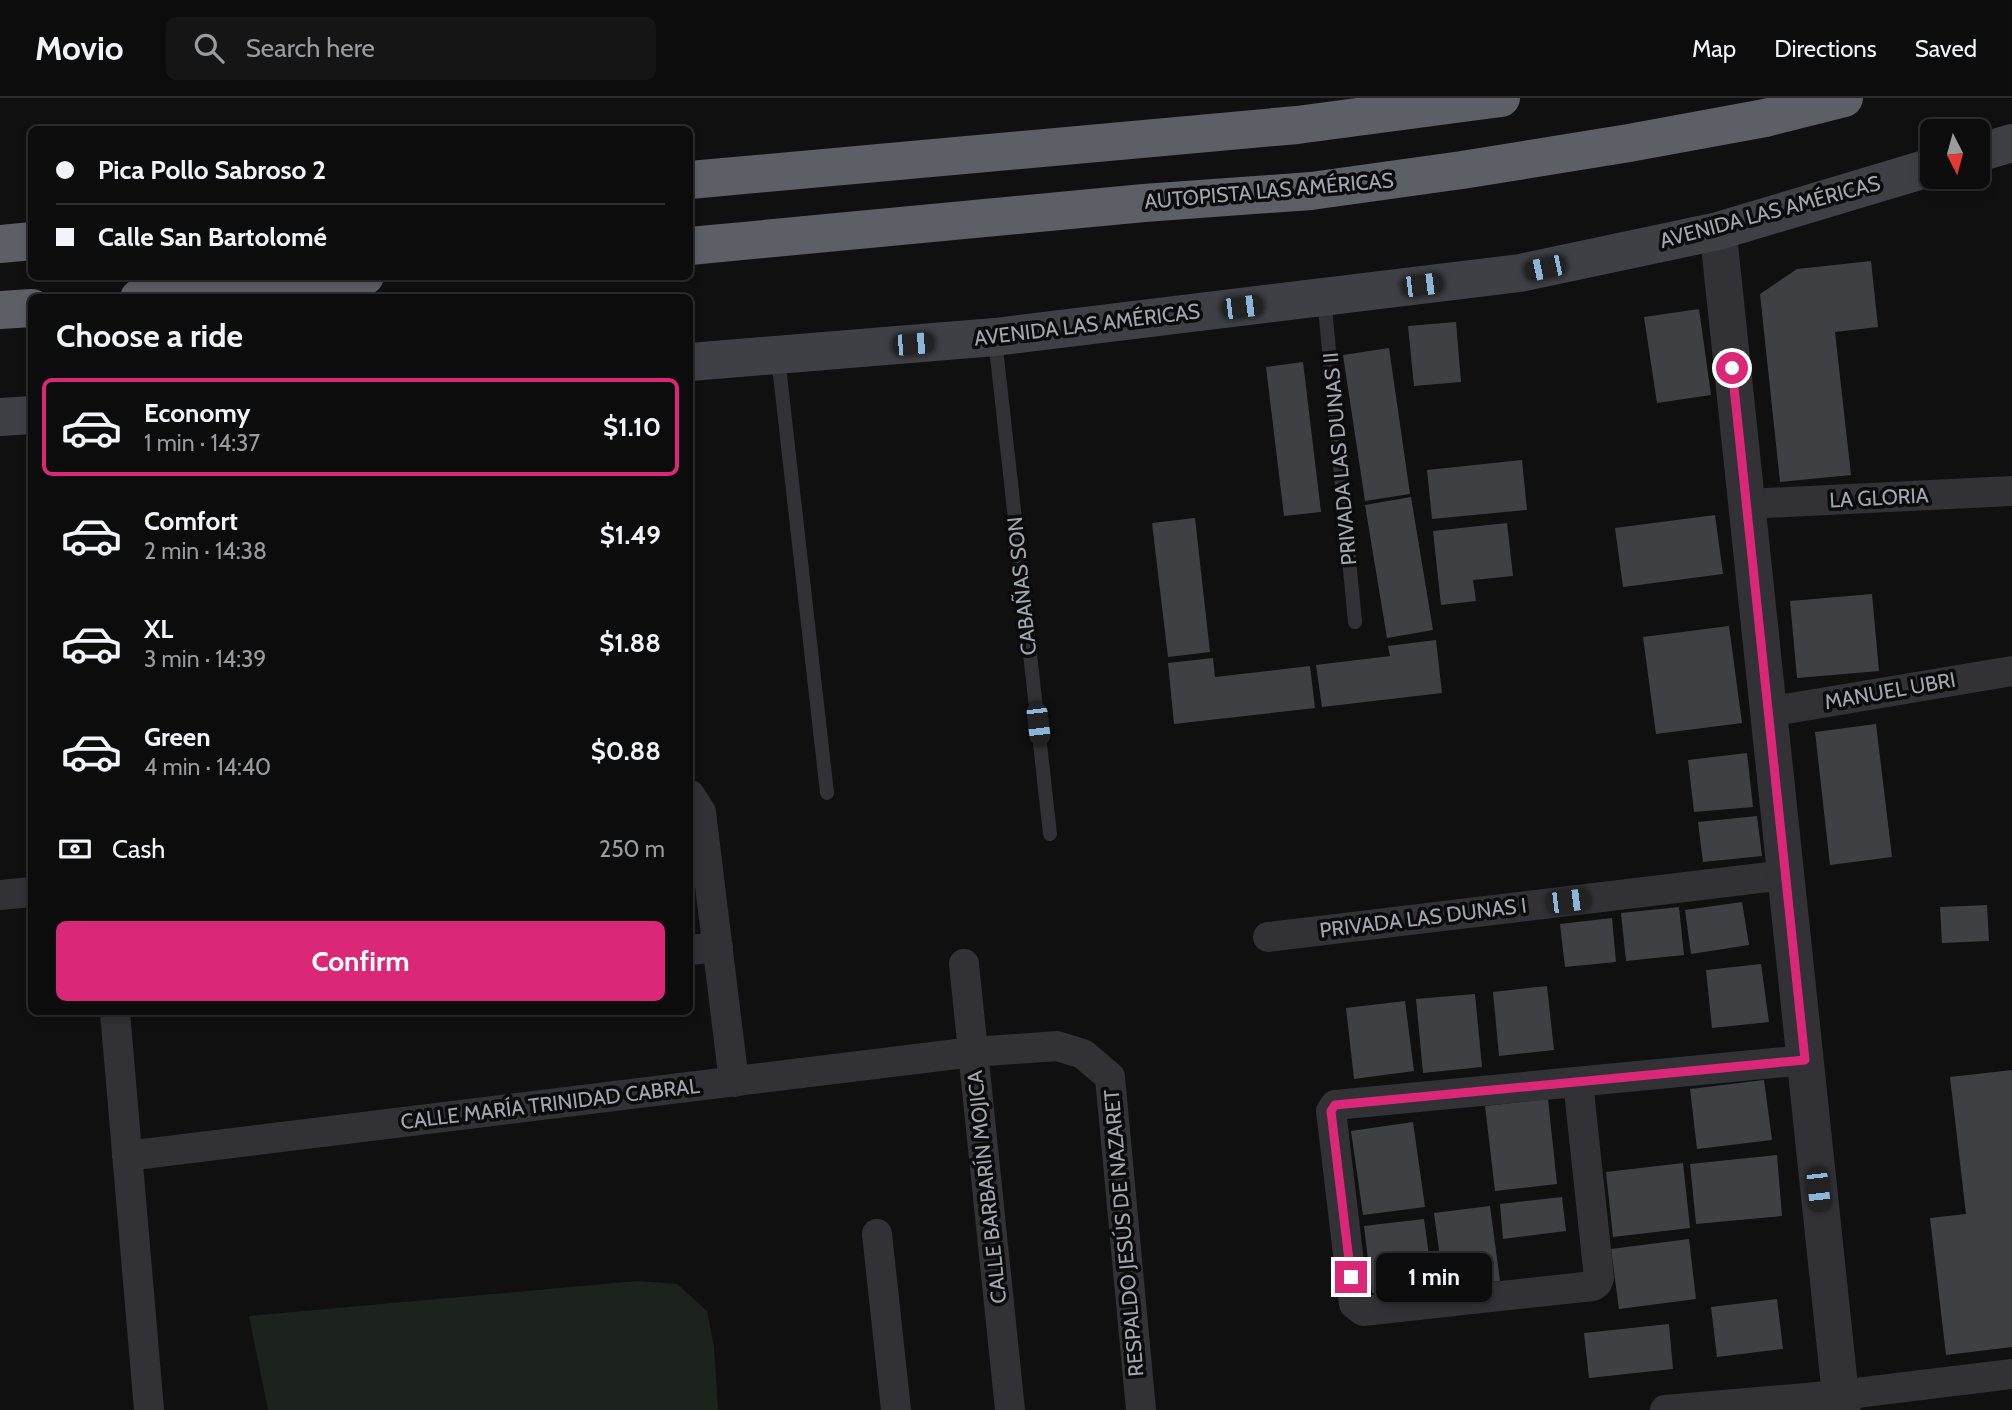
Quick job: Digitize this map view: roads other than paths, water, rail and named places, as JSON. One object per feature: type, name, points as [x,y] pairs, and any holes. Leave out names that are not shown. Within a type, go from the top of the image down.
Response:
[{"type":"highway","points":[[693,180],[1297,125],[1501,98]]},
{"type":"highway","name":"AUTOPISTA LAS AMÉRICAS","points":[[693,246],[1130,204],[1311,191],[1629,143],[1765,118],[1844,98]]},
{"type":"highway","points":[[0,244],[28,241]]},
{"type":"highway","points":[[180,294],[324,280]]},
{"type":"highway","points":[[0,310],[28,307]]},
{"type":"main road","points":[[1990,149],[2012,143]]},
{"type":"main road","name":"AVENIDA LAS AMÉRICAS","points":[[693,362],[995,337],[1520,273],[1718,231],[1920,171]]},
{"type":"main road","points":[[0,417],[28,415]]},
{"type":"street","points":[[1718,231],[1841,1402]]},
{"type":"street","name":"LA GLORIA","points":[[1746,504],[2012,491]]},
{"type":"street","name":"MANUEL UBRI","points":[[1768,712],[2012,671]]},
{"type":"street","points":[[693,800],[701,812],[704,948],[734,1082]]},
{"type":"street","name":"PRIVADA LAS DUNAS I","points":[[1268,937],[1785,875]]},
{"type":"street","points":[[0,895],[28,892]]},
{"type":"street","name":"CALLE BARBARÍN MOJICA","points":[[964,964],[1010,1410]]},
{"type":"street","points":[[115,1015],[149,1410]]},
{"type":"street","name":"RESPALDO JESÚS DE NAZARET","points":[[973,1052],[1057,1046],[1083,1054],[1110,1077],[1141,1410]]},
{"type":"street","name":"CALLE MARÍA TRINIDAD CABRAL","points":[[127,1156],[973,1052]]},
{"type":"street","points":[[1578,1082],[1599,1278],[1597,1283],[1592,1286],[1363,1311],[1358,1309],[1354,1304],[1331,1111],[1335,1105],[1805,1060]]},
{"type":"street","points":[[877,1234],[896,1410]]},
{"type":"street","points":[[1665,1410],[1841,1402],[2012,1374]]},
{"type":"lane","name":"PRIVADA LAS DUNAS II","points":[[1324,296],[1355,622]]},
{"type":"lane","name":"CABAÑAS SON","points":[[995,337],[1050,834]]},
{"type":"lane","points":[[778,355],[827,793]]}]
